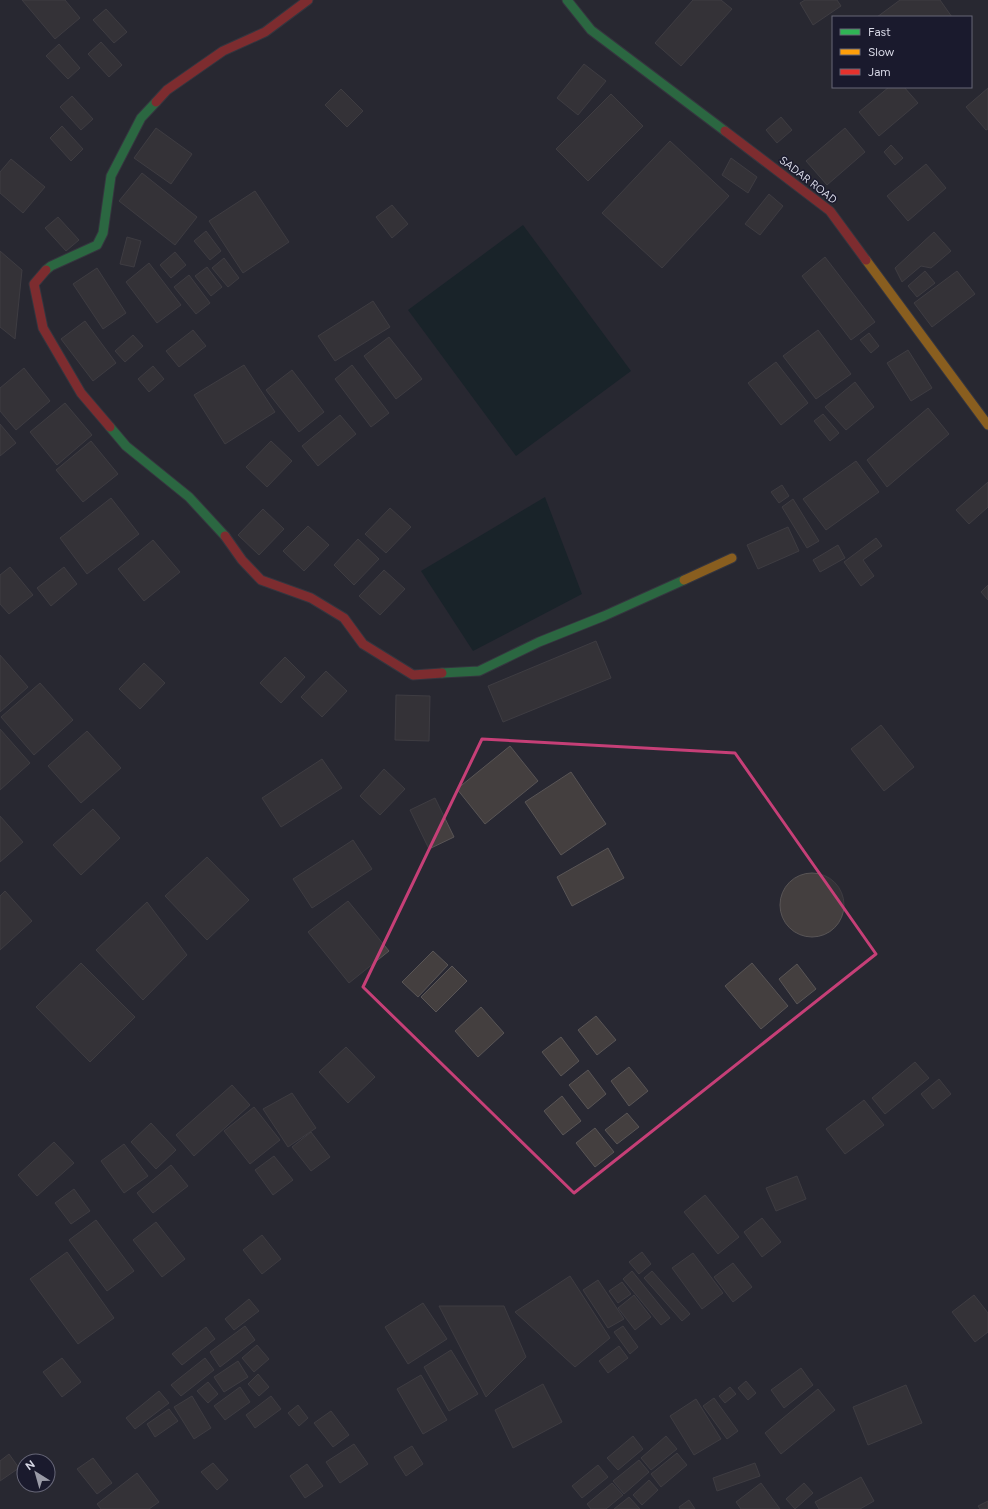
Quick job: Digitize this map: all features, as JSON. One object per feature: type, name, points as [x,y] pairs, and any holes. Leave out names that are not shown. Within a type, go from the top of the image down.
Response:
[{"type":"street","points":[[308,0],[265,32],[223,51],[167,90],[141,118],[111,176],[103,233],[97,245],[52,266],[40,275],[34,284],[43,328],[82,393],[126,446],[189,497],[228,540],[242,560],[261,580],[311,598],[344,618],[363,644],[413,675],[479,671],[539,642],[604,616],[732,558]]},
{"type":"street","name":"SADAR ROAD","points":[[567,0],[591,30],[830,211],[988,425]]},
{"type":"highlighted area","points":[[482,739],[735,753],[876,954],[574,1193],[363,987]]},
{"type":"shaded area","points":[[523,225],[631,371],[516,456],[408,310]]},
{"type":"shaded area","points":[[545,497],[582,594],[473,651],[421,571]]},
{"type":"building","points":[[22,0],[65,0],[80,18],[55,39]]},
{"type":"building","points":[[693,0],[721,0],[732,9],[681,66],[655,43]]},
{"type":"building","points":[[805,0],[837,0],[841,6],[813,25],[800,3]]},
{"type":"building","points":[[900,0],[940,0],[951,16],[878,16]]},
{"type":"building","points":[[106,9],[127,32],[114,43],[93,20]]},
{"type":"building","points":[[101,42],[122,65],[109,77],[88,54]]},
{"type":"building","points":[[59,44],[80,68],[68,79],[46,56]]},
{"type":"building","points":[[584,64],[606,81],[578,115],[557,98]]},
{"type":"building","points":[[888,88],[905,88],[918,103],[879,136],[859,112]]},
{"type":"building","points":[[988,88],[988,129],[986,130],[966,107]]},
{"type":"building","points":[[341,89],[363,111],[347,127],[325,105]]},
{"type":"building","points":[[611,94],[643,126],[588,181],[556,149]]},
{"type":"building","points":[[72,96],[93,119],[81,130],[60,107]]},
{"type":"building","points":[[781,117],[792,130],[777,143],[766,130]]},
{"type":"building","points":[[62,126],[83,149],[71,161],[50,138]]},
{"type":"building","points":[[156,128],[192,154],[171,184],[134,158]]},
{"type":"building","points":[[845,128],[865,152],[827,185],[806,161]]},
{"type":"building","points":[[670,141],[729,196],[662,268],[602,213]]},
{"type":"building","points":[[891,145],[903,158],[895,165],[884,152]]},
{"type":"building","points":[[731,158],[757,177],[748,193],[722,175]]},
{"type":"building","points":[[11,159],[45,187],[23,213],[0,193],[0,172]]},
{"type":"building","points":[[926,164],[946,188],[908,221],[887,196]]},
{"type":"building","points":[[142,173],[197,217],[175,245],[119,201]]},
{"type":"building","points":[[255,191],[289,242],[243,273],[209,221]]},
{"type":"building","points":[[769,194],[783,206],[760,235],[745,224]]},
{"type":"building","points":[[392,205],[408,224],[392,238],[376,217]]},
{"type":"building","points":[[58,217],[79,240],[66,251],[45,228]]},
{"type":"building","points":[[206,231],[221,251],[210,260],[194,241]]},
{"type":"building","points":[[934,232],[951,251],[931,268],[921,266],[902,282],[895,268]]},
{"type":"building","points":[[127,237],[141,241],[134,267],[120,264]]},
{"type":"building","points":[[0,251],[22,270],[15,339],[0,327]]},
{"type":"building","points":[[175,252],[186,265],[171,278],[160,265]]},
{"type":"building","points":[[825,257],[875,322],[851,340],[802,276]]},
{"type":"building","points":[[224,258],[239,278],[228,287],[212,268]]},
{"type":"building","points":[[149,263],[181,305],[157,323],[126,282]]},
{"type":"building","points":[[207,267],[222,287],[211,296],[195,276]]},
{"type":"building","points":[[97,268],[126,313],[103,329],[73,284]]},
{"type":"building","points":[[925,271],[935,283],[917,297],[908,286]]},
{"type":"building","points":[[957,271],[975,294],[932,327],[914,303]]},
{"type":"building","points":[[189,275],[210,303],[196,314],[174,287]]},
{"type":"building","points":[[373,301],[390,327],[335,361],[318,336]]},
{"type":"building","points":[[85,321],[116,363],[93,381],[61,339]]},
{"type":"building","points":[[193,330],[206,346],[179,367],[166,351]]},
{"type":"building","points":[[818,330],[851,374],[816,399],[783,356]]},
{"type":"building","points":[[869,333],[879,346],[871,353],[860,340]]},
{"type":"building","points":[[133,335],[143,346],[125,362],[115,351]]},
{"type":"building","points":[[389,337],[422,379],[396,399],[364,356]]},
{"type":"building","points":[[908,350],[932,388],[911,401],[887,363]]},
{"type":"building","points":[[776,362],[808,403],[781,425],[748,383]]},
{"type":"building","points":[[244,365],[275,412],[225,444],[194,395]]},
{"type":"building","points":[[352,365],[389,413],[371,427],[335,379]]},
{"type":"building","points":[[153,366],[164,379],[149,392],[138,379]]},
{"type":"building","points":[[24,368],[50,401],[16,430],[0,411],[0,388]]},
{"type":"building","points":[[292,370],[324,412],[299,432],[266,390]]},
{"type":"building","points":[[855,382],[874,407],[846,430],[825,407]]},
{"type":"building","points":[[65,403],[92,435],[57,465],[30,432]]},
{"type":"building","points":[[928,408],[949,434],[887,487],[867,460]]},
{"type":"building","points":[[823,414],[839,433],[830,441],[814,421]]},
{"type":"building","points":[[340,415],[356,434],[318,466],[302,446]]},
{"type":"building","points":[[0,424],[16,443],[0,456]]},
{"type":"building","points":[[91,441],[118,474],[83,502],[56,470]]},
{"type":"building","points":[[271,441],[292,461],[267,487],[246,467]]},
{"type":"building","points":[[856,461],[879,492],[826,530],[803,499]]},
{"type":"building","points":[[988,482],[988,507],[969,524],[956,510]]},
{"type":"building","points":[[782,485],[789,496],[779,503],[771,492]]},
{"type":"building","points":[[111,498],[139,534],[87,574],[60,538]]},
{"type":"building","points":[[793,499],[819,541],[807,548],[782,507]]},
{"type":"building","points":[[390,508],[411,527],[386,553],[365,534]]},
{"type":"building","points":[[263,509],[284,529],[259,555],[238,535]]},
{"type":"building","points":[[308,526],[329,545],[304,571],[283,551]]},
{"type":"building","points":[[788,527],[799,551],[758,569],[747,545]]},
{"type":"building","points":[[876,538],[882,546],[863,560],[874,576],[861,586],[844,562]]},
{"type":"building","points":[[358,539],[379,559],[354,585],[334,565]]},
{"type":"building","points":[[153,540],[180,572],[144,601],[118,569]]},
{"type":"building","points":[[838,545],[845,558],[820,572],[813,560]]},
{"type":"building","points":[[10,567],[33,595],[9,614],[0,604],[0,575]]},
{"type":"building","points":[[64,567],[77,584],[51,606],[37,588]]},
{"type":"building","points":[[384,570],[405,589],[380,615],[359,596]]},
{"type":"building","points":[[988,585],[988,600],[981,592]]},
{"type":"building","points":[[596,641],[611,678],[503,722],[488,686]]},
{"type":"building","points":[[0,655],[28,687],[0,712]]},
{"type":"building","points":[[285,657],[305,677],[281,703],[260,683]]},
{"type":"building","points":[[144,663],[165,683],[140,709],[119,689]]},
{"type":"building","points":[[326,671],[347,691],[322,717],[301,697]]},
{"type":"building","points":[[40,683],[73,720],[34,755],[1,717]]},
{"type":"building","points":[[396,695],[430,696],[429,741],[395,740]]},
{"type":"building","points":[[881,725],[914,767],[884,791],[851,749]]},
{"type":"building","points":[[0,729],[30,763],[0,790]]},
{"type":"building","points":[[87,731],[121,768],[81,803],[48,766]]},
{"type":"building","points":[[510,746],[538,781],[485,824],[457,789]]},
{"type":"building","points":[[322,759],[342,788],[281,827],[262,798]]},
{"type":"building","points":[[384,769],[405,789],[380,815],[360,796]]},
{"type":"building","points":[[571,772],[606,824],[561,855],[525,802]]},
{"type":"building","points":[[435,798],[454,837],[429,849],[410,810]]},
{"type":"building","points":[[93,809],[120,838],[81,875],[53,845]]},
{"type":"building","points":[[0,816],[23,842],[0,862]]},
{"type":"building","points":[[353,840],[372,869],[312,908],[293,879]]},
{"type":"building","points":[[608,848],[624,878],[572,906],[557,877]]},
{"type":"building","points":[[207,857],[249,900],[207,940],[165,896]]},
{"type":"building","points":[[812,873],[824,875],[835,882],[842,893],[844,905],[842,917],[835,928],[824,935],[812,937],[800,935],[789,928],[782,917],[780,905],[782,893],[789,882],[800,875]]},
{"type":"building","points":[[5,891],[32,921],[0,950],[0,896]]},
{"type":"building","points":[[348,901],[389,951],[349,983],[308,932]]},
{"type":"building","points":[[147,902],[187,955],[143,1000],[96,950]]},
{"type":"building","points":[[433,951],[448,965],[418,997],[402,982]]},
{"type":"building","points":[[81,963],[135,1017],[90,1062],[36,1007]]},
{"type":"building","points":[[752,963],[788,1006],[761,1029],[725,986]]},
{"type":"building","points":[[797,964],[816,989],[797,1004],[779,979]]},
{"type":"building","points":[[452,966],[467,981],[436,1012],[421,997]]},
{"type":"building","points":[[481,1007],[504,1033],[478,1057],[455,1031]]},
{"type":"building","points":[[596,1016],[616,1040],[597,1055],[578,1030]]},
{"type":"building","points":[[561,1037],[579,1061],[561,1076],[542,1052]]},
{"type":"building","points":[[346,1047],[375,1077],[348,1103],[319,1072]]},
{"type":"building","points":[[915,1062],[929,1078],[885,1114],[872,1098]]},
{"type":"building","points":[[629,1067],[648,1091],[629,1106],[611,1081]]},
{"type":"building","points":[[588,1070],[606,1094],[588,1109],[569,1085]]},
{"type":"building","points":[[939,1079],[951,1094],[933,1109],[921,1094]]},
{"type":"building","points":[[232,1085],[250,1105],[194,1156],[176,1135]]},
{"type":"building","points":[[292,1093],[316,1128],[288,1147],[263,1109]]},
{"type":"building","points":[[562,1096],[581,1121],[563,1135],[544,1111]]},
{"type":"building","points":[[864,1100],[884,1125],[845,1154],[826,1129]]},
{"type":"building","points":[[254,1107],[280,1140],[250,1164],[224,1131]]},
{"type":"building","points":[[627,1113],[639,1127],[617,1144],[605,1130]]},
{"type":"building","points":[[151,1123],[176,1150],[156,1169],[131,1142]]},
{"type":"building","points":[[595,1128],[614,1152],[595,1167],[576,1143]]},
{"type":"building","points":[[311,1132],[330,1157],[311,1171],[292,1147]]},
{"type":"building","points":[[54,1142],[74,1163],[37,1196],[18,1175]]},
{"type":"building","points":[[124,1144],[148,1176],[124,1193],[101,1161]]},
{"type":"building","points":[[274,1156],[293,1180],[273,1195],[255,1170]]},
{"type":"building","points":[[171,1165],[188,1186],[153,1213],[137,1193]]},
{"type":"building","points":[[797,1176],[806,1199],[776,1211],[766,1188]]},
{"type":"building","points":[[74,1189],[90,1211],[71,1224],[55,1203]]},
{"type":"building","points":[[705,1195],[739,1237],[718,1254],[684,1212]]},
{"type":"building","points":[[762,1218],[781,1242],[762,1257],[744,1232]]},
{"type":"building","points":[[96,1220],[134,1271],[107,1291],[69,1240]]},
{"type":"building","points":[[156,1222],[185,1259],[162,1277],[133,1240]]},
{"type":"building","points":[[262,1235],[281,1259],[262,1274],[243,1250]]},
{"type":"building","points":[[67,1252],[114,1318],[78,1344],[30,1279]]},
{"type":"building","points":[[642,1252],[651,1264],[639,1274],[629,1262]]},
{"type":"building","points":[[693,1253],[723,1293],[702,1309],[672,1268]]},
{"type":"building","points":[[733,1263],[752,1287],[733,1302],[714,1277]]},
{"type":"building","points":[[632,1271],[670,1318],[661,1325],[623,1279]]},
{"type":"building","points":[[652,1271],[690,1314],[682,1321],[644,1278]]},
{"type":"building","points":[[570,1276],[610,1338],[575,1367],[515,1312]]},
{"type":"building","points":[[598,1280],[624,1319],[608,1328],[583,1290]]},
{"type":"building","points":[[622,1282],[631,1294],[618,1303],[609,1291]]},
{"type":"building","points":[[634,1295],[651,1317],[635,1330],[618,1308]]},
{"type":"building","points":[[974,1295],[988,1313],[988,1332],[975,1342],[952,1312]]},
{"type":"building","points":[[249,1299],[259,1311],[234,1330],[225,1319]]},
{"type":"building","points":[[423,1303],[447,1339],[408,1364],[385,1327]]},
{"type":"building","points":[[439,1306],[504,1306],[526,1357],[486,1397]]},
{"type":"building","points":[[245,1326],[255,1340],[220,1367],[210,1352]]},
{"type":"building","points":[[623,1326],[638,1347],[630,1354],[614,1332]]},
{"type":"building","points":[[206,1327],[215,1339],[182,1365],[172,1354]]},
{"type":"building","points":[[257,1345],[269,1359],[254,1372],[242,1358]]},
{"type":"building","points":[[619,1346],[628,1358],[608,1373],[599,1361]]},
{"type":"building","points":[[451,1350],[478,1394],[449,1411],[424,1367]]},
{"type":"building","points":[[62,1358],[81,1382],[62,1397],[43,1372]]},
{"type":"building","points":[[205,1358],[214,1370],[181,1396],[171,1385]]},
{"type":"building","points":[[238,1361],[248,1377],[224,1392],[214,1377]]},
{"type":"building","points":[[801,1368],[813,1385],[784,1408],[771,1390]]},
{"type":"building","points":[[258,1374],[269,1387],[259,1396],[248,1384]]},
{"type":"building","points":[[421,1375],[447,1420],[423,1434],[397,1389]]},
{"type":"building","points":[[746,1381],[756,1393],[748,1400],[738,1388]]},
{"type":"building","points":[[208,1382],[218,1394],[208,1403],[197,1391]]},
{"type":"building","points":[[543,1384],[562,1422],[513,1448],[495,1410]]},
{"type":"building","points":[[906,1385],[922,1423],[868,1445],[853,1407]]},
{"type":"building","points":[[240,1387],[250,1402],[225,1420],[214,1406]]},
{"type":"building","points":[[730,1387],[736,1394],[725,1403],[719,1396]]},
{"type":"building","points":[[818,1389],[835,1410],[781,1454],[765,1433]]},
{"type":"building","points":[[159,1391],[169,1403],[135,1429],[126,1418]]},
{"type":"building","points":[[192,1396],[211,1428],[194,1439],[174,1407]]},
{"type":"building","points":[[271,1396],[281,1409],[255,1428],[246,1415]]},
{"type":"building","points":[[714,1398],[738,1431],[727,1439],[703,1406]]},
{"type":"building","points":[[696,1399],[721,1439],[694,1455],[670,1416]]},
{"type":"building","points":[[298,1405],[308,1418],[299,1426],[288,1413]]},
{"type":"building","points":[[169,1409],[178,1421],[155,1437],[147,1424]]},
{"type":"building","points":[[331,1411],[349,1435],[333,1447],[314,1423]]},
{"type":"building","points":[[633,1436],[643,1449],[618,1470],[607,1458]]},
{"type":"building","points":[[666,1436],[677,1449],[651,1470],[641,1458]]},
{"type":"building","points":[[354,1444],[368,1464],[340,1483],[326,1462]]},
{"type":"building","points":[[412,1446],[423,1464],[406,1476],[394,1457]]},
{"type":"building","points":[[677,1453],[687,1465],[661,1487],[651,1474]]},
{"type":"building","points":[[9,1454],[16,1464],[16,1470],[0,1481],[0,1461]]},
{"type":"building","points":[[93,1458],[112,1483],[97,1494],[77,1469]]},
{"type":"building","points":[[639,1460],[649,1472],[624,1494],[613,1481]]},
{"type":"building","points":[[213,1463],[228,1480],[217,1490],[201,1472]]},
{"type":"building","points":[[755,1463],[760,1476],[717,1491],[713,1478]]},
{"type":"building","points":[[307,1464],[323,1486],[305,1498],[290,1476]]},
{"type":"building","points":[[598,1465],[608,1477],[582,1498],[572,1486]]},
{"type":"building","points":[[137,1473],[159,1502],[149,1509],[101,1509],[97,1504]]},
{"type":"building","points":[[861,1477],[874,1501],[860,1509],[819,1509],[815,1502]]},
{"type":"building","points":[[649,1480],[658,1490],[642,1505],[633,1495]]},
{"type":"building","points":[[612,1483],[623,1495],[606,1509],[591,1509],[587,1504]]},
{"type":"building","points":[[761,1483],[780,1509],[741,1509],[736,1502]]},
{"type":"building","points":[[804,1483],[813,1493],[795,1509],[786,1499]]},
{"type":"building","points":[[629,1497],[640,1509],[614,1509]]},
{"type":"building","points":[[689,1500],[695,1509],[680,1509],[679,1507]]},
{"type":"building","points":[[988,1501],[988,1509],[980,1509],[978,1506]]},
{"type":"traffic: fast","points":[[567,0],[591,30],[725,131]]},
{"type":"traffic: fast","points":[[46,270],[51,266],[97,245],[103,233],[111,176],[141,118],[156,102]]},
{"type":"traffic: fast","points":[[110,427],[126,446],[189,497],[225,536]]},
{"type":"traffic: fast","points":[[442,673],[479,671],[539,642],[604,616],[684,580]]},
{"type":"traffic: slow","points":[[866,260],[988,425]]},
{"type":"traffic: slow","points":[[684,580],[732,558]]},
{"type":"traffic: jam","points":[[156,102],[167,90],[223,51],[265,32],[308,0]]},
{"type":"traffic: jam","points":[[725,131],[830,211],[866,260]]},
{"type":"traffic: jam","points":[[46,270],[34,284],[43,328],[81,393],[110,427]]},
{"type":"traffic: jam","points":[[225,536],[242,560],[261,580],[311,598],[344,618],[363,644],[413,675],[442,673]]}]
